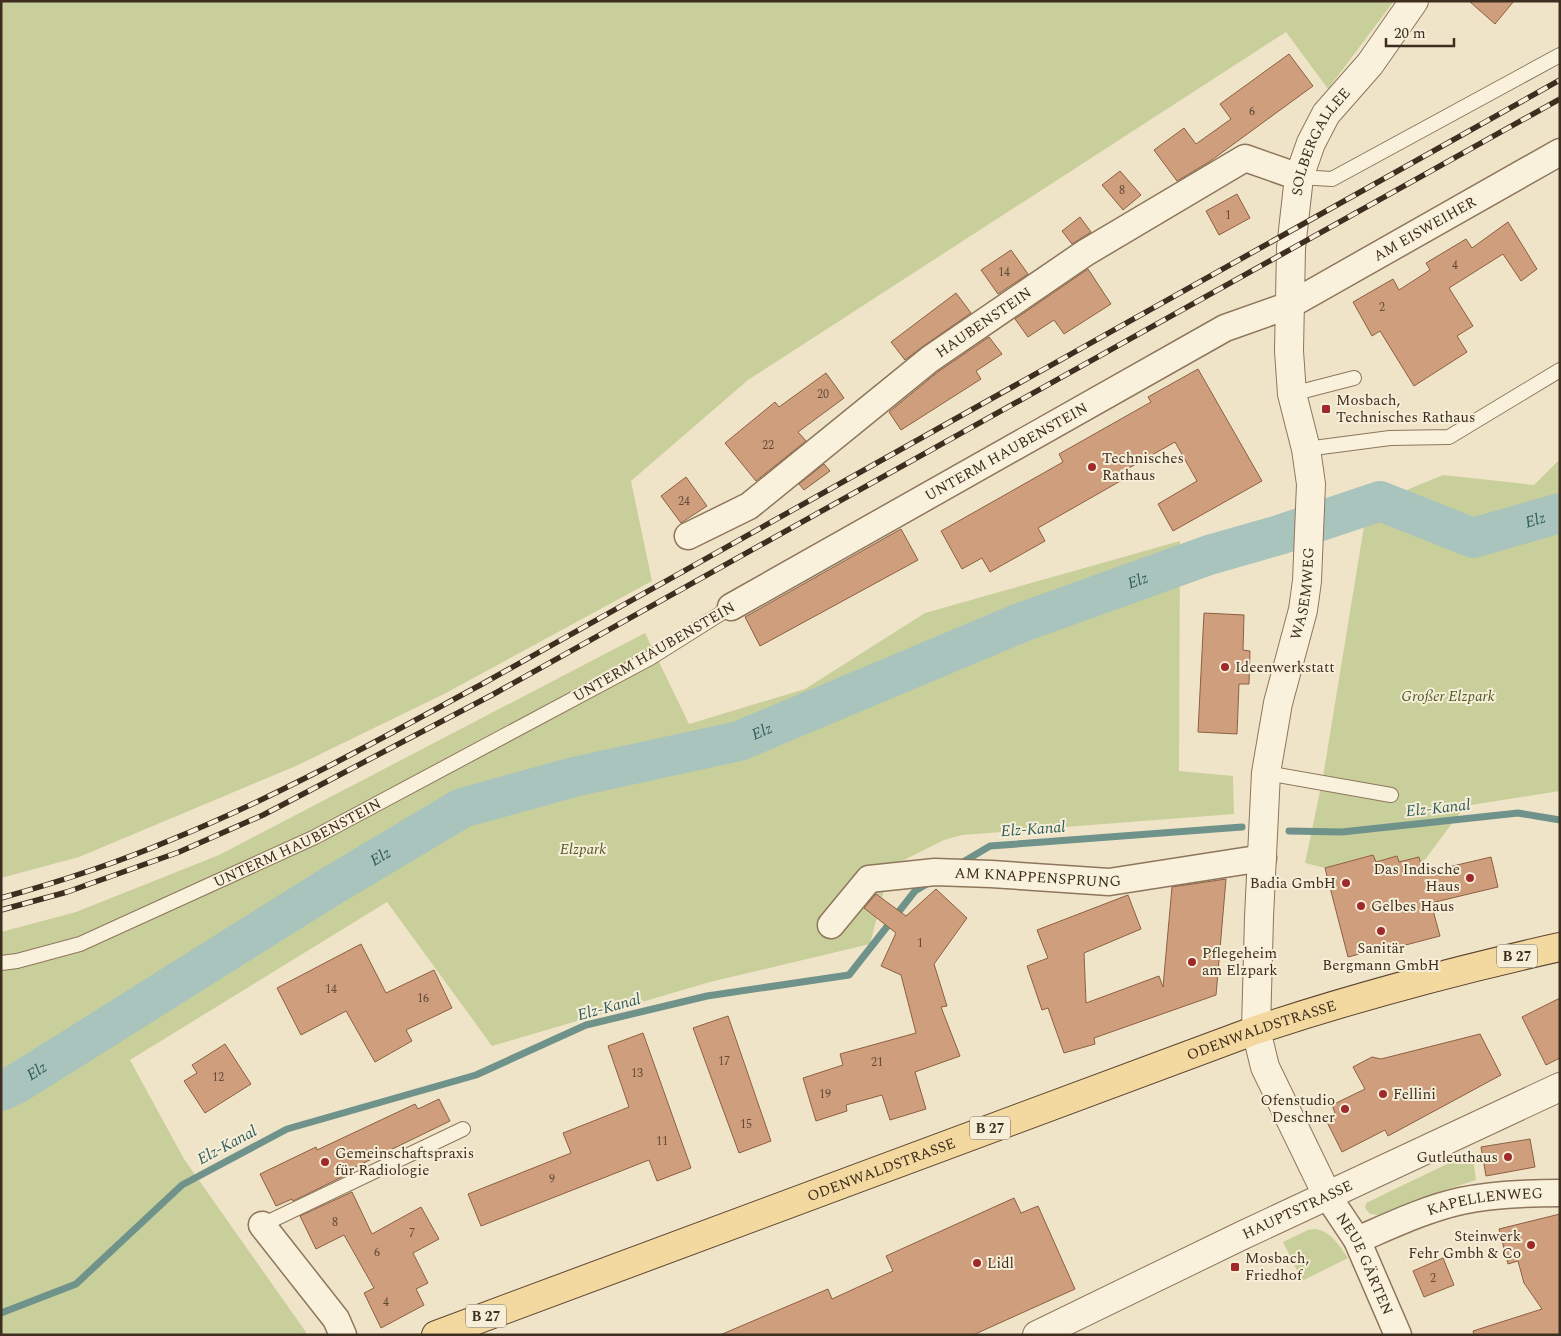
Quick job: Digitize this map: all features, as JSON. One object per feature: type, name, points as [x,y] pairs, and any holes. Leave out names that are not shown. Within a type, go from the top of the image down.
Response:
[{"type":"main road","name":"ODENWALDSTRASSE","points":[[436,1335],[1256,1030],[1314,1011],[1475,966],[1560,947]]},
{"type":"street","name":"SOLBERGALLEE","points":[[1290,305],[1291,248],[1299,177],[1311,143],[1326,114],[1370,64],[1414,1]]},
{"type":"street","name":"AM EISWEIHER","points":[[1290,305],[1560,152]]},
{"type":"street","name":"HAUBENSTEIN","points":[[688,536],[749,506],[930,359],[1077,258],[1244,158],[1299,177]]},
{"type":"street","name":"WASEMWEG","points":[[1290,305],[1289,351],[1292,394],[1306,449],[1312,484],[1307,581],[1303,610],[1278,703],[1266,773],[1256,1030],[1265,1067],[1327,1195]]},
{"type":"street","name":"UNTERM HAUBENSTEIN","points":[[731,608],[1226,328],[1290,305]]},
{"type":"street","name":"AM KNAPPENSPRUNG","points":[[831,924],[869,879],[946,873],[1110,882],[1263,858]]},
{"type":"street","name":"HAUPTSTRASSE","points":[[1037,1335],[1327,1195],[1560,1087]]},
{"type":"street","name":"KAPELLENWEG","points":[[1357,1240],[1417,1215],[1460,1201],[1506,1194],[1560,1193]]},
{"type":"street","name":"NEUE GÄRTEN","points":[[1327,1195],[1357,1240],[1398,1335]]},
{"type":"street","points":[[262,1225],[336,1319],[343,1335]]},
{"type":"lane","points":[[1299,177],[1332,179],[1560,55]]},
{"type":"lane","points":[[1306,449],[1390,438],[1449,437],[1560,370]]},
{"type":"lane","points":[[1292,394],[1354,378]]},
{"type":"lane","name":"UNTERM HAUBENSTEIN","points":[[1,963],[17,961],[80,944],[315,837],[650,658],[731,608]]},
{"type":"lane","points":[[1266,773],[1391,795]]},
{"type":"lane","points":[[262,1225],[463,1129]]},
{"type":"green space","points":[[1,1],[1394,1],[1328,89],[1286,32],[748,380],[631,481],[652,581],[444,694],[296,766],[79,857],[1,878]]},
{"type":"green space","name":"Großer Elzpark","points":[[1560,459],[1560,791],[1465,806],[1421,865],[1419,857],[1399,862],[1397,856],[1376,862],[1373,855],[1325,868],[1305,863],[1323,777],[1365,520],[1380,501],[1443,475],[1534,485]]},
{"type":"green space","name":"Elzpark","points":[[1180,541],[1179,771],[1233,776],[1234,814],[962,835],[944,840],[890,867],[870,944],[710,982],[492,1046],[387,902],[130,1060],[184,1159],[308,1335],[1,1335],[1,932],[76,912],[219,855],[645,633],[689,724],[805,689],[925,613]]},
{"type":"green space","points":[[1472,1152],[1476,1180],[1432,1194],[1378,1215],[1370,1214],[1365,1208],[1366,1203]]},
{"type":"green space","points":[[1308,1230],[1321,1230],[1330,1236],[1348,1258],[1302,1281],[1283,1242]]},
{"type":"building","points":[[1469,1],[1514,1],[1495,24]]},
{"type":"building","points":[[1289,54],[1313,86],[1209,162],[1177,181],[1154,150],[1184,128],[1196,144],[1231,119],[1220,104]]},
{"type":"building","points":[[1120,171],[1141,195],[1123,210],[1102,185]]},
{"type":"building","points":[[1237,194],[1250,218],[1219,235],[1206,211]]},
{"type":"building","points":[[1080,217],[1091,232],[1072,244],[1062,231]]},
{"type":"building","points":[[1508,222],[1537,269],[1521,281],[1503,254],[1449,288],[1473,326],[1457,336],[1467,352],[1414,386],[1380,331],[1372,336],[1353,302],[1393,279],[1399,290],[1430,270],[1426,263],[1466,239],[1472,248]]},
{"type":"building","points":[[1011,250],[1028,274],[998,294],[981,270]]},
{"type":"building","points":[[1088,269],[1111,304],[1064,334],[1054,320],[1028,337],[1015,319]]},
{"type":"building","points":[[956,293],[971,313],[905,360],[891,342]]},
{"type":"building","points":[[989,337],[1002,354],[976,371],[981,379],[901,430],[889,412],[939,371]]},
{"type":"building","name":"Technisches Rathaus","points":[[1198,369],[1262,481],[1173,531],[1158,504],[1197,481],[1175,442],[1120,473],[1124,479],[1038,528],[1045,541],[990,572],[982,558],[962,569],[941,531],[1063,462],[1059,454],[1151,402],[1148,397]]},
{"type":"building","points":[[826,373],[844,398],[798,432],[806,441],[756,481],[725,443],[775,402],[779,407]]},
{"type":"building","points":[[824,464],[830,471],[804,490],[799,484]]},
{"type":"building","points":[[686,477],[707,506],[681,523],[661,496]]},
{"type":"building","points":[[901,529],[918,560],[760,646],[745,617]]},
{"type":"building","name":"Ideenwerkstatt","points":[[1204,613],[1244,615],[1243,650],[1250,651],[1249,684],[1239,684],[1237,734],[1198,732]]},
{"type":"building","points":[[1373,855],[1376,862],[1397,856],[1399,862],[1419,857],[1423,873],[1491,857],[1498,887],[1431,903],[1440,936],[1398,947],[1397,944],[1348,957],[1325,868]]},
{"type":"building","name":"Pflegeheim am Elzpark","points":[[1226,879],[1216,995],[1094,1038],[1095,1044],[1064,1053],[1048,1008],[1042,1010],[1027,966],[1048,958],[1037,930],[1128,895],[1141,929],[1084,953],[1086,1003],[1159,976],[1163,987],[1172,887]]},
{"type":"building","points":[[936,889],[967,918],[934,964],[947,1006],[941,1007],[960,1056],[915,1072],[926,1109],[890,1120],[882,1095],[846,1105],[847,1111],[816,1121],[803,1078],[843,1065],[840,1054],[916,1033],[901,975],[881,966],[896,933],[864,908],[876,894],[906,916]]},
{"type":"building","points":[[361,944],[386,993],[434,970],[452,1008],[406,1030],[412,1041],[375,1062],[346,1011],[301,1035],[277,988]]},
{"type":"building","points":[[1560,998],[1560,1058],[1546,1065],[1522,1017]]},
{"type":"building","points":[[728,1016],[771,1141],[739,1153],[693,1028]]},
{"type":"building","points":[[643,1033],[691,1168],[657,1181],[649,1160],[481,1226],[468,1194],[571,1153],[563,1133],[629,1107],[608,1046]]},
{"type":"building","points":[[1480,1034],[1501,1075],[1388,1136],[1385,1130],[1342,1152],[1325,1118],[1335,1113],[1332,1105],[1365,1089],[1353,1067],[1372,1057],[1381,1059]]},
{"type":"building","points":[[225,1044],[251,1084],[205,1113],[184,1081],[197,1073],[192,1065]]},
{"type":"building","name":"Gemeinschaftspraxis für Radiologie","points":[[439,1099],[450,1121],[343,1173],[344,1176],[293,1201],[292,1199],[276,1206],[260,1174],[316,1147],[317,1150],[415,1104],[418,1109]]},
{"type":"building","name":"Gutleuthaus","points":[[1530,1139],[1535,1167],[1486,1176],[1481,1147]]},
{"type":"building","points":[[352,1192],[372,1234],[421,1207],[439,1239],[413,1253],[428,1283],[416,1289],[424,1305],[381,1328],[364,1293],[374,1288],[344,1235],[316,1249],[300,1216]]},
{"type":"building","name":"Lidl","points":[[1014,1198],[1021,1213],[1038,1206],[1075,1289],[973,1335],[720,1335],[828,1289],[832,1299],[893,1271],[886,1256]]},
{"type":"building","name":"Steinwerk Fehr Gmbh & Co","points":[[1560,1214],[1560,1335],[1474,1335],[1473,1331],[1542,1309],[1524,1283],[1518,1261],[1508,1264],[1499,1229]]},
{"type":"building","points":[[1443,1258],[1454,1285],[1424,1297],[1413,1271]]},
{"type":"waterway","name":"Elz","points":[[1,1091],[16,1084],[328,888],[462,808],[574,777],[739,741],[1020,623],[1209,555],[1279,535],[1380,501],[1473,538],[1560,513]]},
{"type":"waterway","name":"Elz-Kanal","points":[[1289,831],[1342,832],[1518,813],[1560,820]]},
{"type":"waterway","name":"Elz-Kanal","points":[[958,865],[990,846],[1242,827]]},
{"type":"waterway","name":"Elz-Kanal","points":[[1,1313],[76,1284],[182,1185],[287,1129],[476,1075],[586,1025],[707,996],[849,975],[915,891],[930,882]]},
{"type":"railway","points":[[1,898],[88,871],[152,848],[253,804],[369,745],[484,683],[1560,80]]},
{"type":"railway","points":[[1,910],[67,892],[179,852],[263,815],[492,695],[1560,99]]},
{"type":"place","name":"Mosbach, Technisches Rathaus","points":[[1326,409]]},
{"type":"place","name":"Technisches Rathaus","points":[[1092,467]]},
{"type":"place","name":"Ideenwerkstatt","points":[[1225,667]]},
{"type":"place","name":"Das Indische Haus","points":[[1470,878]]},
{"type":"place","name":"Badia GmbH","points":[[1346,883]]},
{"type":"place","name":"Gelbes Haus","points":[[1361,906]]},
{"type":"place","name":"Sanitär Bergmann GmbH","points":[[1381,931]]},
{"type":"place","name":"Pflegeheim am Elzpark","points":[[1192,962]]},
{"type":"place","name":"Fellini","points":[[1383,1094]]},
{"type":"place","name":"Ofenstudio Deschner","points":[[1345,1109]]},
{"type":"place","name":"Gutleuthaus","points":[[1508,1157]]},
{"type":"place","name":"Gemeinschaftspraxis für Radiologie","points":[[325,1162]]},
{"type":"place","name":"Steinwerk Fehr Gmbh & Co","points":[[1531,1245]]},
{"type":"place","name":"Lidl","points":[[977,1263]]},
{"type":"place","name":"Mosbach, Friedhof","points":[[1235,1267]]}]
